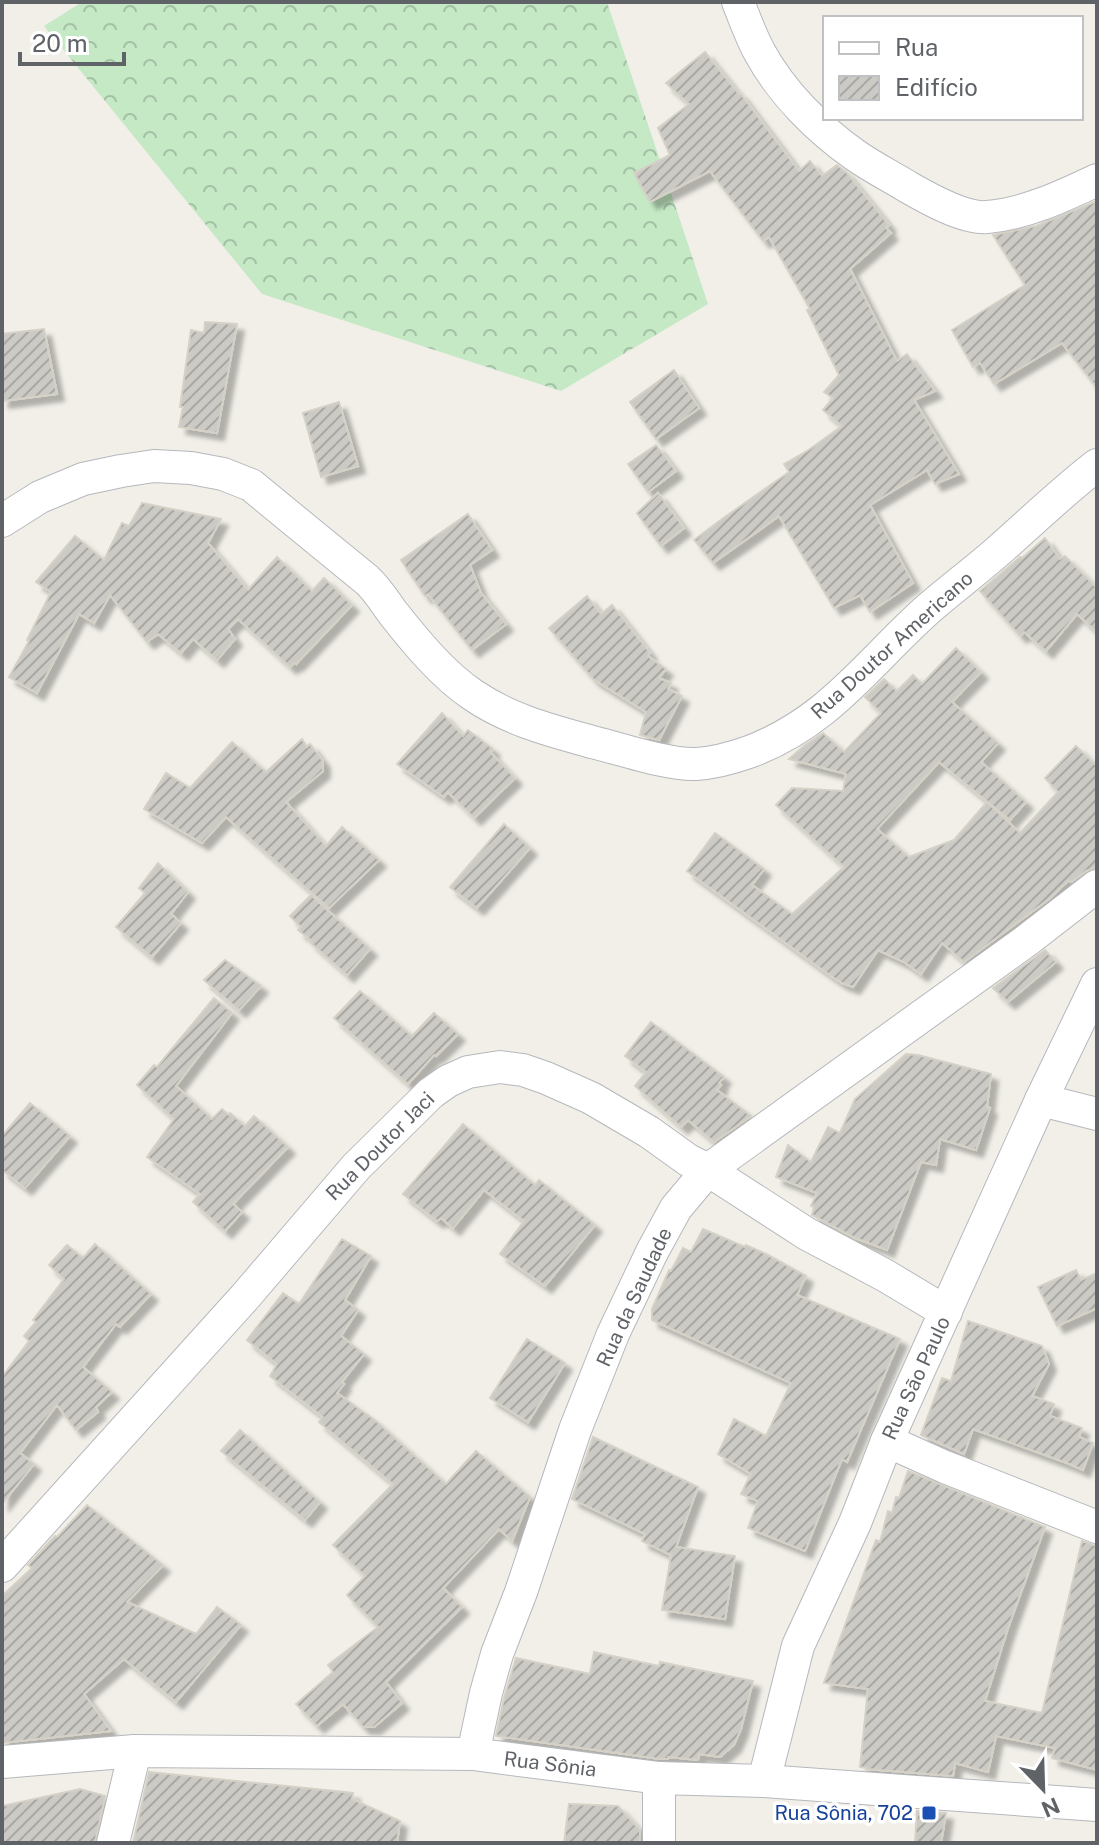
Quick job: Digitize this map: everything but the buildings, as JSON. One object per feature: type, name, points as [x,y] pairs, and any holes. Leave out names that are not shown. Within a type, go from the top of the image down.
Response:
[{"type":"street","points":[[738,2],[759,52],[801,108],[852,153],[925,198],[953,210],[984,217],[1022,210],[1097,180]]},
{"type":"street","name":"Rua Doutor Americano","points":[[2,521],[40,497],[83,479],[154,466],[223,474],[251,485],[367,580],[415,639],[472,695],[517,720],[541,728],[654,758],[694,764],[728,759],[765,746],[826,709],[926,611],[1097,465]]},
{"type":"street","name":"Rua da Saudade","points":[[473,1754],[497,1654],[575,1430],[613,1334],[676,1208],[708,1170],[1026,941],[1097,886]]},
{"type":"street","name":"Rua São Paulo","points":[[764,1781],[798,1646],[1041,1100],[1097,984]]},
{"type":"street","name":"Rua Doutor Jaci","points":[[2,1566],[244,1298],[337,1187],[431,1093],[468,1072],[500,1067],[523,1070],[591,1098],[807,1234],[946,1312]]},
{"type":"street","points":[[1041,1100],[1097,1114]]},
{"type":"street","points":[[887,1441],[1097,1527]]},
{"type":"street","points":[[113,1843],[135,1751]]},
{"type":"street","name":"Rua Sônia","points":[[2,1762],[135,1751],[473,1754],[659,1778],[764,1781],[1097,1805]]},
{"type":"street","points":[[659,1778],[659,1843]]},
{"type":"green space","points":[[82,2],[607,2],[708,304],[561,391],[262,294],[44,26]]},
{"type":"place","name":"Rua Sônia, 702","points":[[929,1813]]}]
